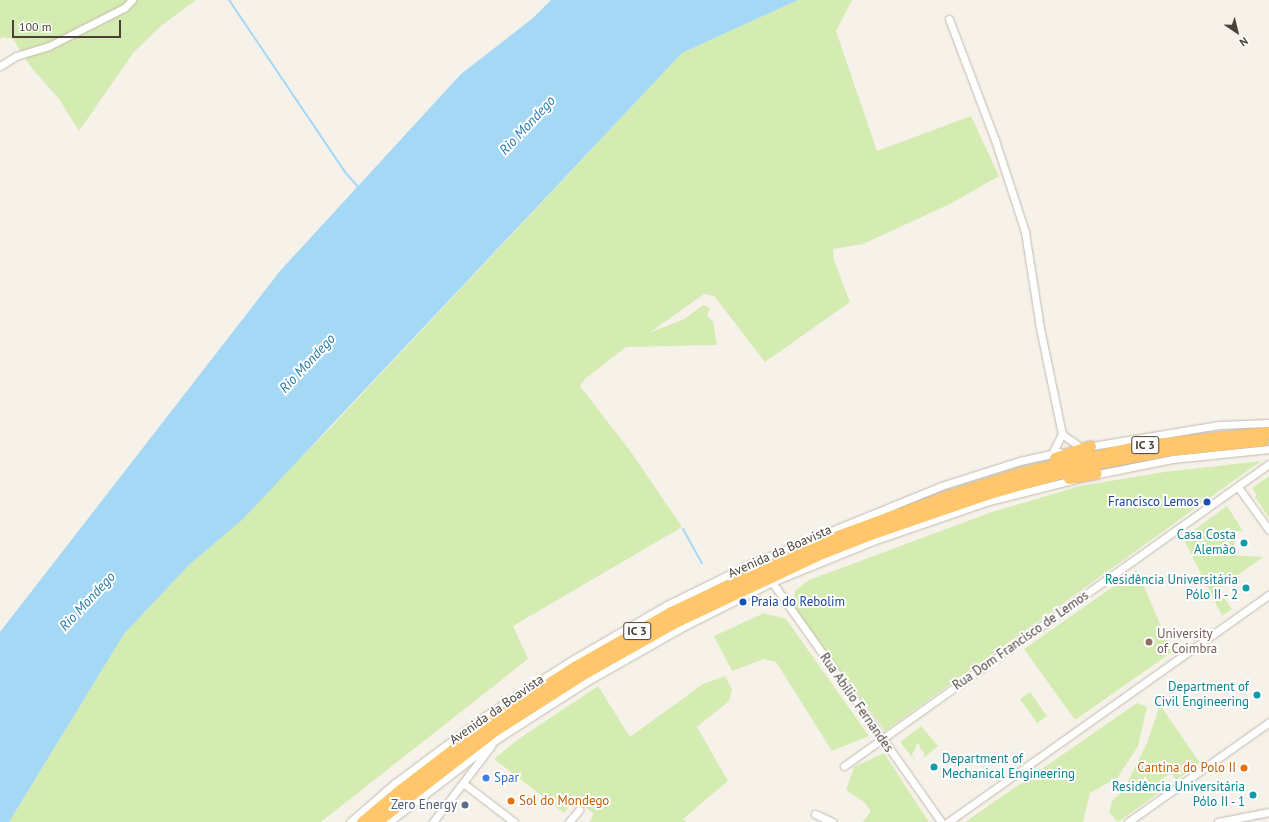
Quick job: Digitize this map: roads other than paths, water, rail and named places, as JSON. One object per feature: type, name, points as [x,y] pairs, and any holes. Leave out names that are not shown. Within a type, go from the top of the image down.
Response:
[{"type":"highway","name":"Avenida da Boavista","points":[[362,822],[400,790],[489,722],[576,666],[671,612],[813,545],[944,497],[1145,445],[1269,432]]},
{"type":"highway","name":"Avenida da Boavista","points":[[376,822],[495,730],[581,675],[677,621],[738,590],[870,534],[1025,477],[1163,451],[1269,439]]},
{"type":"highway","points":[[1025,477],[1046,460],[1085,447]]},
{"type":"highway","points":[[1025,477],[1042,483],[1096,473]]},
{"type":"street","points":[[0,66],[16,56],[49,46],[124,8],[132,0]]},
{"type":"street","points":[[949,19],[995,140],[1025,232],[1040,328],[1062,434],[1052,454]]},
{"type":"street","name":"Avenida da Boavista","points":[[350,822],[395,783],[491,712],[572,660],[667,605],[763,558],[941,486],[1052,454],[1085,447],[1219,425],[1269,423]]},
{"type":"street","points":[[1062,434],[1085,447]]},
{"type":"street","name":"Avenida da Boavista","points":[[389,822],[498,739],[627,657],[772,582],[873,541],[950,514],[1028,490],[1096,473],[1173,459],[1269,449]]},
{"type":"street","name":"Rua Dom Francisco de Lemos","points":[[844,766],[1269,464]]},
{"type":"street","points":[[1238,487],[1269,530]]},
{"type":"street","name":"Rua Abílio Fernandes","points":[[772,582],[941,822]]},
{"type":"street","points":[[948,822],[1269,595]]},
{"type":"street","points":[[1130,821],[1269,722]]},
{"type":"street","points":[[432,822],[498,739]]},
{"type":"street","points":[[463,783],[514,822]]},
{"type":"street","points":[[569,822],[579,810]]},
{"type":"street","points":[[1218,822],[1269,812]]},
{"type":"street","points":[[816,814],[832,822]]},
{"type":"water","name":"Rio Mondego","points":[[551,0],[798,0],[682,53],[243,519],[189,565],[124,634],[9,822],[0,822],[0,632],[280,271],[461,74],[533,18]]},
{"type":"waterway","points":[[229,0],[345,172],[359,188]]},
{"type":"waterway","points":[[683,529],[702,563]]},
{"type":"place","name":"Francisco Lemos","points":[[1207,502]]},
{"type":"place","name":"Casa Costa Alemão","points":[[1244,543]]},
{"type":"place","name":"Residência Universitária Pólo II - 2","points":[[1246,588]]},
{"type":"place","name":"Praia do Rebolim","points":[[743,602]]},
{"type":"place","name":"University of Coimbra","points":[[1149,642]]},
{"type":"place","name":"Department of Civil Engineering","points":[[1257,695]]},
{"type":"place","name":"Department of Mechanical Engineering","points":[[934,767]]},
{"type":"place","name":"Cantina do Polo II","points":[[1244,768]]},
{"type":"place","name":"Spar","points":[[486,778]]},
{"type":"place","name":"Residência Universitária Pólo II - 1","points":[[1253,795]]},
{"type":"place","name":"Sol do Mondego","points":[[511,801]]},
{"type":"place","name":"Zero Energy","points":[[465,805]]}]
